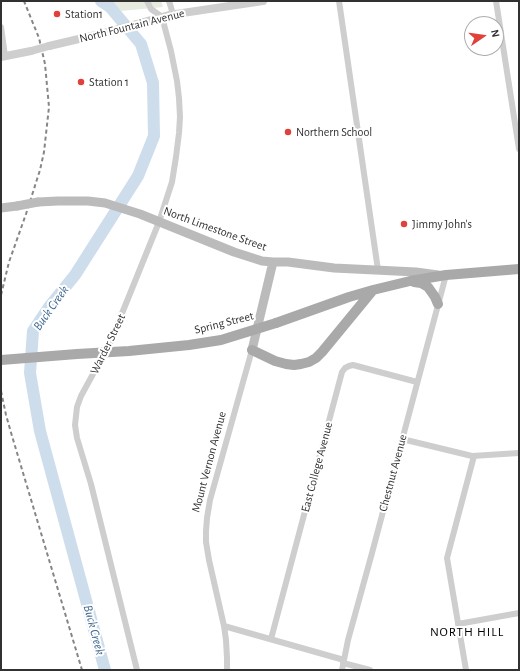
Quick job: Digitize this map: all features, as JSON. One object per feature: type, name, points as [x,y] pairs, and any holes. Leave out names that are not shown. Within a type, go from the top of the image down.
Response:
[{"type":"main road","name":"North Limestone Street","points":[[1,208],[38,202],[58,201],[89,201],[105,203],[140,214],[234,252],[262,261],[288,262],[334,268],[446,275],[519,269]]},
{"type":"main road","name":"Mount Vernon Avenue","points":[[252,350],[273,262]]},
{"type":"main road","name":"Spring Street","points":[[1,360],[129,351],[221,340],[373,290],[410,281],[446,275]]},
{"type":"main road","points":[[410,281],[421,283],[428,287],[438,304]]},
{"type":"main road","points":[[252,350],[275,361],[286,364],[294,365],[309,362],[322,352],[373,290]]},
{"type":"street","points":[[147,1],[151,9],[162,17]]},
{"type":"street","points":[[169,1],[173,14]]},
{"type":"street","name":"North Fountain Avenue","points":[[3,57],[100,34],[173,14],[263,1]]},
{"type":"street","points":[[339,1],[378,270]]},
{"type":"street","points":[[496,1],[517,125],[519,150]]},
{"type":"street","name":"Warder Street","points":[[137,670],[92,491],[77,438],[75,415],[76,407],[81,396],[110,343],[159,222],[172,182],[179,133],[179,98],[171,51],[162,17]]},
{"type":"street","points":[[1,26],[3,57]]},
{"type":"street","name":"Chestnut Avenue","points":[[342,670],[348,640],[446,275]]},
{"type":"street","name":"Mount Vernon Avenue","points":[[227,670],[224,626],[206,542],[207,518],[210,500],[252,350]]},
{"type":"street","name":"East College Avenue","points":[[271,639],[342,372],[345,368],[353,365],[417,382]]},
{"type":"street","points":[[402,439],[474,456],[519,453]]},
{"type":"street","points":[[466,670],[447,558],[474,456]]},
{"type":"street","points":[[458,624],[519,614]]},
{"type":"street","points":[[224,626],[370,670]]},
{"type":"shaded area","points":[[110,1],[161,1],[163,7],[121,11]]},
{"type":"waterway","name":"Buck Creek","points":[[101,1],[110,7],[141,44],[153,83],[154,136],[138,176],[75,275],[49,307],[33,331],[30,373],[40,431],[105,670]]},
{"type":"railway","points":[[1,295],[9,262],[40,170],[44,152],[49,107],[45,64],[39,38],[24,1]]},
{"type":"railway","points":[[1,391],[12,436],[82,670]]},
{"type":"place","name":"Station1","points":[[57,14]]},
{"type":"place","name":"Station 1","points":[[81,82]]},
{"type":"place","name":"Northern School","points":[[288,132]]},
{"type":"place","name":"Jimmy John's","points":[[404,224]]},
{"type":"district","name":"NORTH HILL","points":[[467,632]]}]
